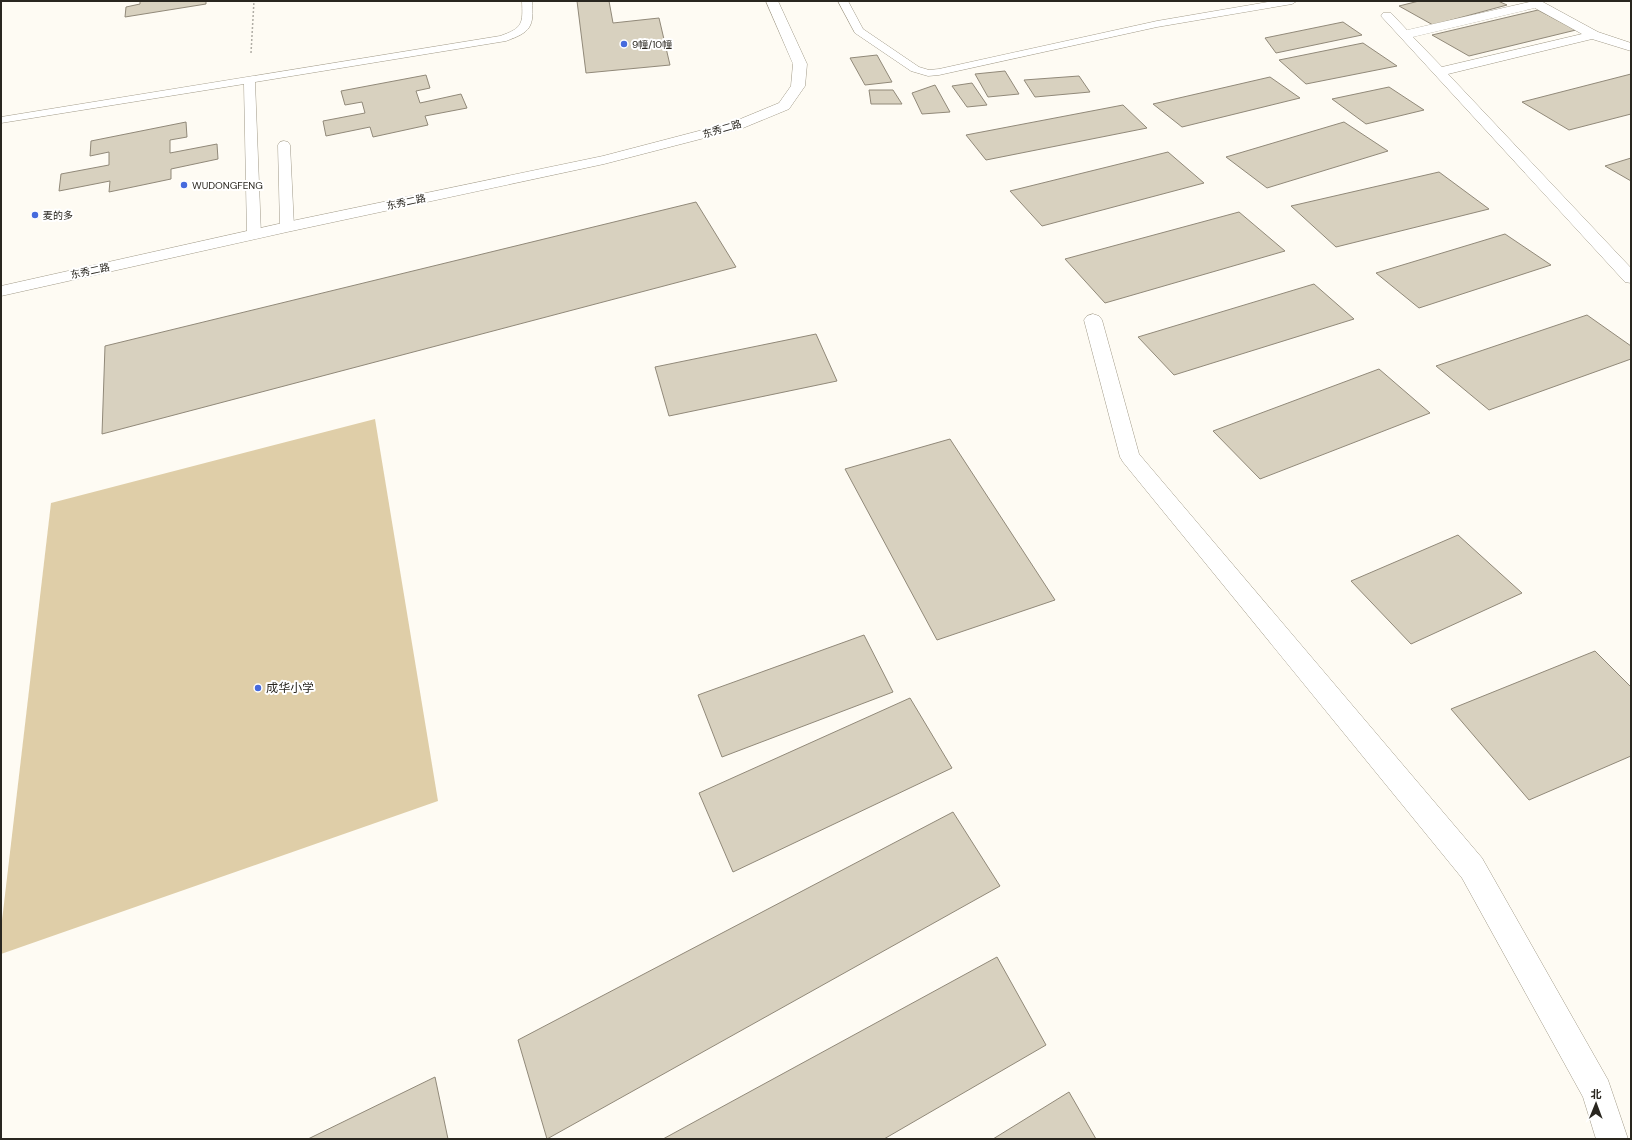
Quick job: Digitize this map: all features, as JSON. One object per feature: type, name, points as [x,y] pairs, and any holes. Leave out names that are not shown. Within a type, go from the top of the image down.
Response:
[{"type":"street","name":"东秀二路","points":[[1,291],[287,227],[604,160],[738,125],[784,106],[798,86],[800,64],[772,1]]},
{"type":"street","points":[[1404,35],[1537,4],[1593,35],[1631,47]]},
{"type":"street","points":[[1387,16],[1631,278]]},
{"type":"street","points":[[1439,72],[1593,35]]},
{"type":"street","points":[[1093,320],[1130,457],[1472,868],[1597,1091],[1612,1139]]},
{"type":"lane","points":[[1,120],[502,39],[516,34],[524,28],[528,21],[527,1]]},
{"type":"lane","points":[[843,1],[859,32],[915,69],[928,73],[940,72],[1157,24],[1292,1]]},
{"type":"lane","points":[[249,80],[254,235]]},
{"type":"lane","points":[[284,145],[287,227]]},
{"type":"path","points":[[249,80],[254,1]]},
{"type":"shaded area","points":[[375,419],[438,801],[1,954],[1,929],[51,503]]},
{"type":"building","points":[[140,1],[206,1],[206,4],[125,17],[126,7],[140,4]]},
{"type":"building","name":"9幢/10幢","points":[[577,1],[609,1],[613,23],[659,18],[670,65],[586,73]]},
{"type":"building","points":[[1419,1],[1498,1],[1507,5],[1433,25],[1399,6]]},
{"type":"building","points":[[1538,10],[1576,30],[1469,56],[1432,35]]},
{"type":"building","points":[[1343,22],[1362,35],[1276,53],[1265,38]]},
{"type":"building","points":[[1363,43],[1397,66],[1306,84],[1279,60]]},
{"type":"building","points":[[877,55],[892,82],[865,85],[850,58]]},
{"type":"building","points":[[1005,71],[1019,94],[988,97],[975,74]]},
{"type":"building","points":[[1631,74],[1631,114],[1569,130],[1522,102]]},
{"type":"building","points":[[426,75],[430,88],[416,91],[420,103],[461,94],[467,108],[425,116],[428,125],[373,137],[370,127],[326,136],[323,121],[365,113],[362,102],[345,105],[341,91]]},
{"type":"building","points":[[1079,76],[1090,92],[1035,97],[1024,80]]},
{"type":"building","points":[[1270,77],[1300,98],[1182,127],[1153,104]]},
{"type":"building","points":[[972,83],[987,105],[967,107],[952,86]]},
{"type":"building","points":[[935,85],[950,112],[922,114],[912,93]]},
{"type":"building","points":[[1389,87],[1424,110],[1366,124],[1332,99]]},
{"type":"building","points":[[869,90],[893,90],[902,104],[871,104]]},
{"type":"building","points":[[1123,105],[1147,128],[986,160],[966,135]]},
{"type":"building","points":[[186,122],[187,137],[170,140],[170,153],[217,144],[218,159],[171,169],[171,179],[109,192],[110,181],[59,191],[61,174],[109,165],[109,152],[90,156],[91,141]]},
{"type":"building","points":[[1344,122],[1388,151],[1267,188],[1226,157]]},
{"type":"building","points":[[1168,152],[1204,183],[1042,226],[1010,191]]},
{"type":"building","points":[[1631,158],[1631,181],[1605,166]]},
{"type":"building","points":[[1439,172],[1489,209],[1336,247],[1291,206]]},
{"type":"building","points":[[696,202],[736,267],[102,434],[105,346]]},
{"type":"building","points":[[1239,212],[1285,251],[1105,303],[1065,259]]},
{"type":"building","points":[[1505,234],[1551,265],[1419,308],[1376,273]]},
{"type":"building","points":[[1314,284],[1354,319],[1174,375],[1138,337]]},
{"type":"building","points":[[1587,315],[1631,346],[1631,359],[1489,410],[1436,366]]},
{"type":"building","points":[[816,334],[837,381],[669,416],[655,367]]},
{"type":"building","points":[[1379,369],[1430,413],[1260,479],[1213,431]]},
{"type":"building","points":[[950,439],[1055,600],[937,640],[845,469]]},
{"type":"building","points":[[1458,535],[1522,593],[1411,644],[1351,581]]},
{"type":"building","points":[[864,635],[893,692],[722,757],[698,695]]},
{"type":"building","points":[[1595,651],[1631,687],[1631,756],[1529,800],[1451,709]]},
{"type":"building","points":[[910,698],[952,768],[733,872],[699,793]]},
{"type":"building","points":[[953,812],[1000,886],[547,1139],[518,1040]]},
{"type":"building","points":[[997,957],[1046,1045],[884,1139],[663,1139]]},
{"type":"building","points":[[435,1077],[448,1139],[308,1139]]},
{"type":"building","points":[[1069,1092],[1096,1139],[993,1139]]},
{"type":"place","name":"9幢/10幢","points":[[624,44]]},
{"type":"place","name":"WUDONGFENG","points":[[184,185]]},
{"type":"place","name":"麦的多","points":[[35,215]]},
{"type":"place","name":"成华小学","points":[[258,688]]}]
